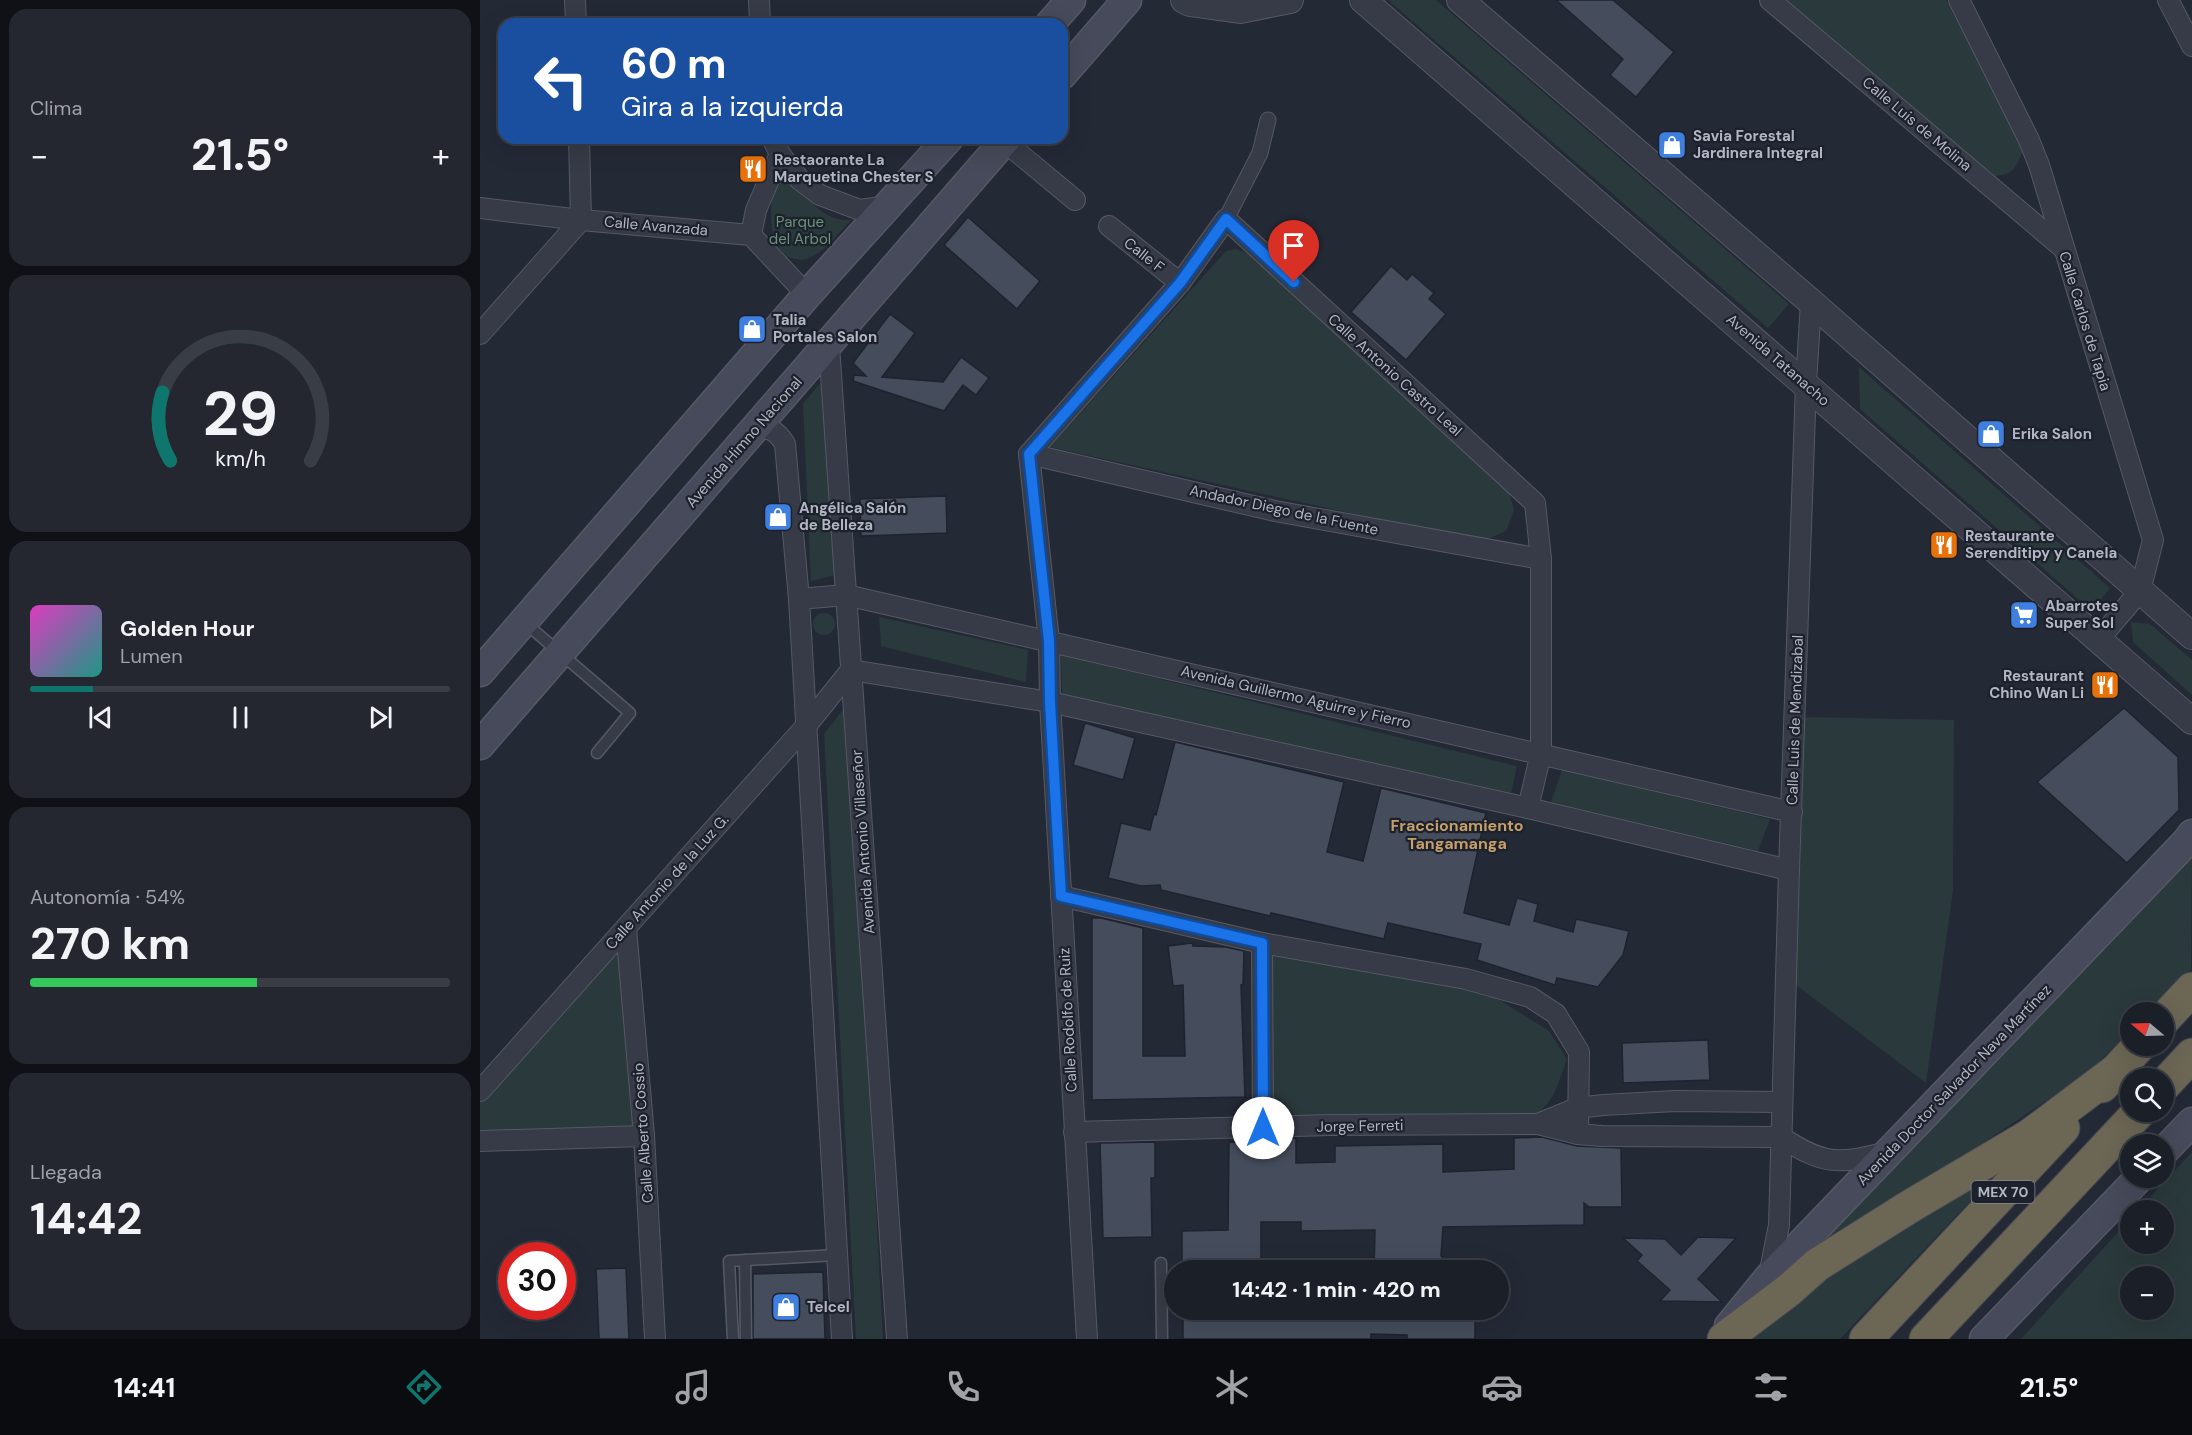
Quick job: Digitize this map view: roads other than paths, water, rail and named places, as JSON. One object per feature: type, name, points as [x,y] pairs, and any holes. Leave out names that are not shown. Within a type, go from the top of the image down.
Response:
[{"type":"highway","points":[[2174,1008],[2192,989]]},
{"type":"highway","points":[[2174,1074],[2192,1055]]},
{"type":"highway","name":"MEX 70","points":[[1866,1339],[2130,1056]]},
{"type":"highway","points":[[1724,1339],[1789,1290],[1817,1265],[2029,1136],[2117,1070]]},
{"type":"highway","name":"MEX 70","points":[[1926,1339],[2130,1122]]},
{"type":"main road","points":[[1055,18],[1071,0]]},
{"type":"main road","points":[[1068,68],[1127,0]]},
{"type":"main road","points":[[483,661],[524,622],[807,296],[944,144]]},
{"type":"main road","name":"Avenida Himno Nacional","points":[[480,744],[1003,144]]},
{"type":"main road","name":"Avenida Doctor Salvador Nava Martínez","points":[[1718,1339],[1769,1277],[2192,834]]},
{"type":"main road","points":[[2174,1141],[2192,1122]]},
{"type":"main road","points":[[1984,1339],[2129,1188]]},
{"type":"street","points":[[575,0],[576,18]]},
{"type":"street","points":[[1184,0],[1190,3],[1240,10],[1290,0]]},
{"type":"street","name":"Avenida Tatanacho","points":[[1364,0],[2192,721]]},
{"type":"street","points":[[1460,0],[1811,302],[2192,636]]},
{"type":"street","name":"Calle Luis de Molina","points":[[1770,0],[2063,248]]},
{"type":"street","name":"Calle Carlos de Tapia","points":[[1959,0],[2029,140],[2039,165],[2153,540],[2140,591],[2099,639]]},
{"type":"street","points":[[2168,0],[2192,46]]},
{"type":"street","points":[[1050,702],[1049,641],[1029,454],[1180,283],[1226,219],[1260,153],[1268,120]]},
{"type":"street","points":[[480,334],[581,220],[579,144]]},
{"type":"street","points":[[1011,144],[1075,200]]},
{"type":"street","points":[[776,146],[800,180],[820,195],[860,210],[889,206]]},
{"type":"street","points":[[776,146],[756,210],[751,235],[807,296]]},
{"type":"street","name":"Calle Avanzada","points":[[480,208],[581,220],[751,235]]},
{"type":"street","name":"Calle Antonio Castro Leal","points":[[1226,219],[1535,502],[1541,559],[1541,753],[1528,808]]},
{"type":"street","name":"Calle F","points":[[1109,226],[1180,283]]},
{"type":"street","name":"Calle Luis de Mendizabal","points":[[1769,1277],[1779,1225],[1789,870],[1806,384],[1811,302]]},
{"type":"street","name":"Avenida Antonio Villaseñor","points":[[829,345],[897,1339]]},
{"type":"street","points":[[757,428],[770,428],[779,434],[785,444],[798,599],[842,1339]]},
{"type":"street","name":"Andador Diego de la Fuente","points":[[1029,454],[1275,511],[1541,559]]},
{"type":"street","name":"Avenida Guillermo Aguirre y Fierro","points":[[798,599],[846,595],[1792,812]]},
{"type":"street","points":[[851,670],[1050,702],[1528,808],[1789,870]]},
{"type":"street","name":"Calle Antonio de la Luz G.","points":[[480,1091],[806,726],[851,670]]},
{"type":"street","name":"Calle Rodolfo de Ruiz","points":[[1050,702],[1087,1339]]},
{"type":"street","points":[[1061,896],[1262,943],[1466,979],[1530,997],[1556,1014],[1579,1052],[1578,1134]]},
{"type":"street","name":"Calle Alberto Cossio","points":[[626,928],[645,1136],[655,1339]]},
{"type":"street","points":[[1262,943],[1263,1128]]},
{"type":"street","name":"Jorge Ferreti","points":[[1538,1124],[1577,1108],[1603,1105],[1675,1101],[1781,1101]]},
{"type":"street","name":"Jorge Ferreti","points":[[1074,1132],[1330,1125],[1538,1124],[1578,1134],[1602,1136],[1781,1137]]},
{"type":"street","points":[[480,1141],[645,1136]]},
{"type":"street","points":[[1781,1137],[1803,1152],[1825,1160],[1849,1161],[1891,1151]]},
{"type":"lane","points":[[524,622],[630,713],[597,753]]},
{"type":"lane","points":[[733,1339],[729,1261],[837,1255]]},
{"type":"lane","points":[[745,1260],[746,1339]]},
{"type":"lane","points":[[1161,1263],[1162,1339]]},
{"type":"place","name":"Savia Forestal Jardinera Integral","points":[[1672,145]]},
{"type":"place","name":"Restaorante La Marquetina Chester S","points":[[753,169]]},
{"type":"place","name":"Talia Portales Salon","points":[[752,329]]},
{"type":"place","name":"Erika Salon","points":[[1991,434]]},
{"type":"place","name":"Angélica Salón de Belleza","points":[[778,517]]},
{"type":"place","name":"Restaurante Serenditipy y Canela","points":[[1944,545]]},
{"type":"place","name":"Abarrotes Super Sol","points":[[2024,615]]},
{"type":"place","name":"Restaurant Chino Wan Li","points":[[2105,685]]},
{"type":"place","name":"Telcel","points":[[786,1307]]},
{"type":"district","name":"Fraccionamiento Tangamanga","points":[[1457,834]]},
{"type":"park label","name":"Parque del Arbol","points":[[800,230]]}]
